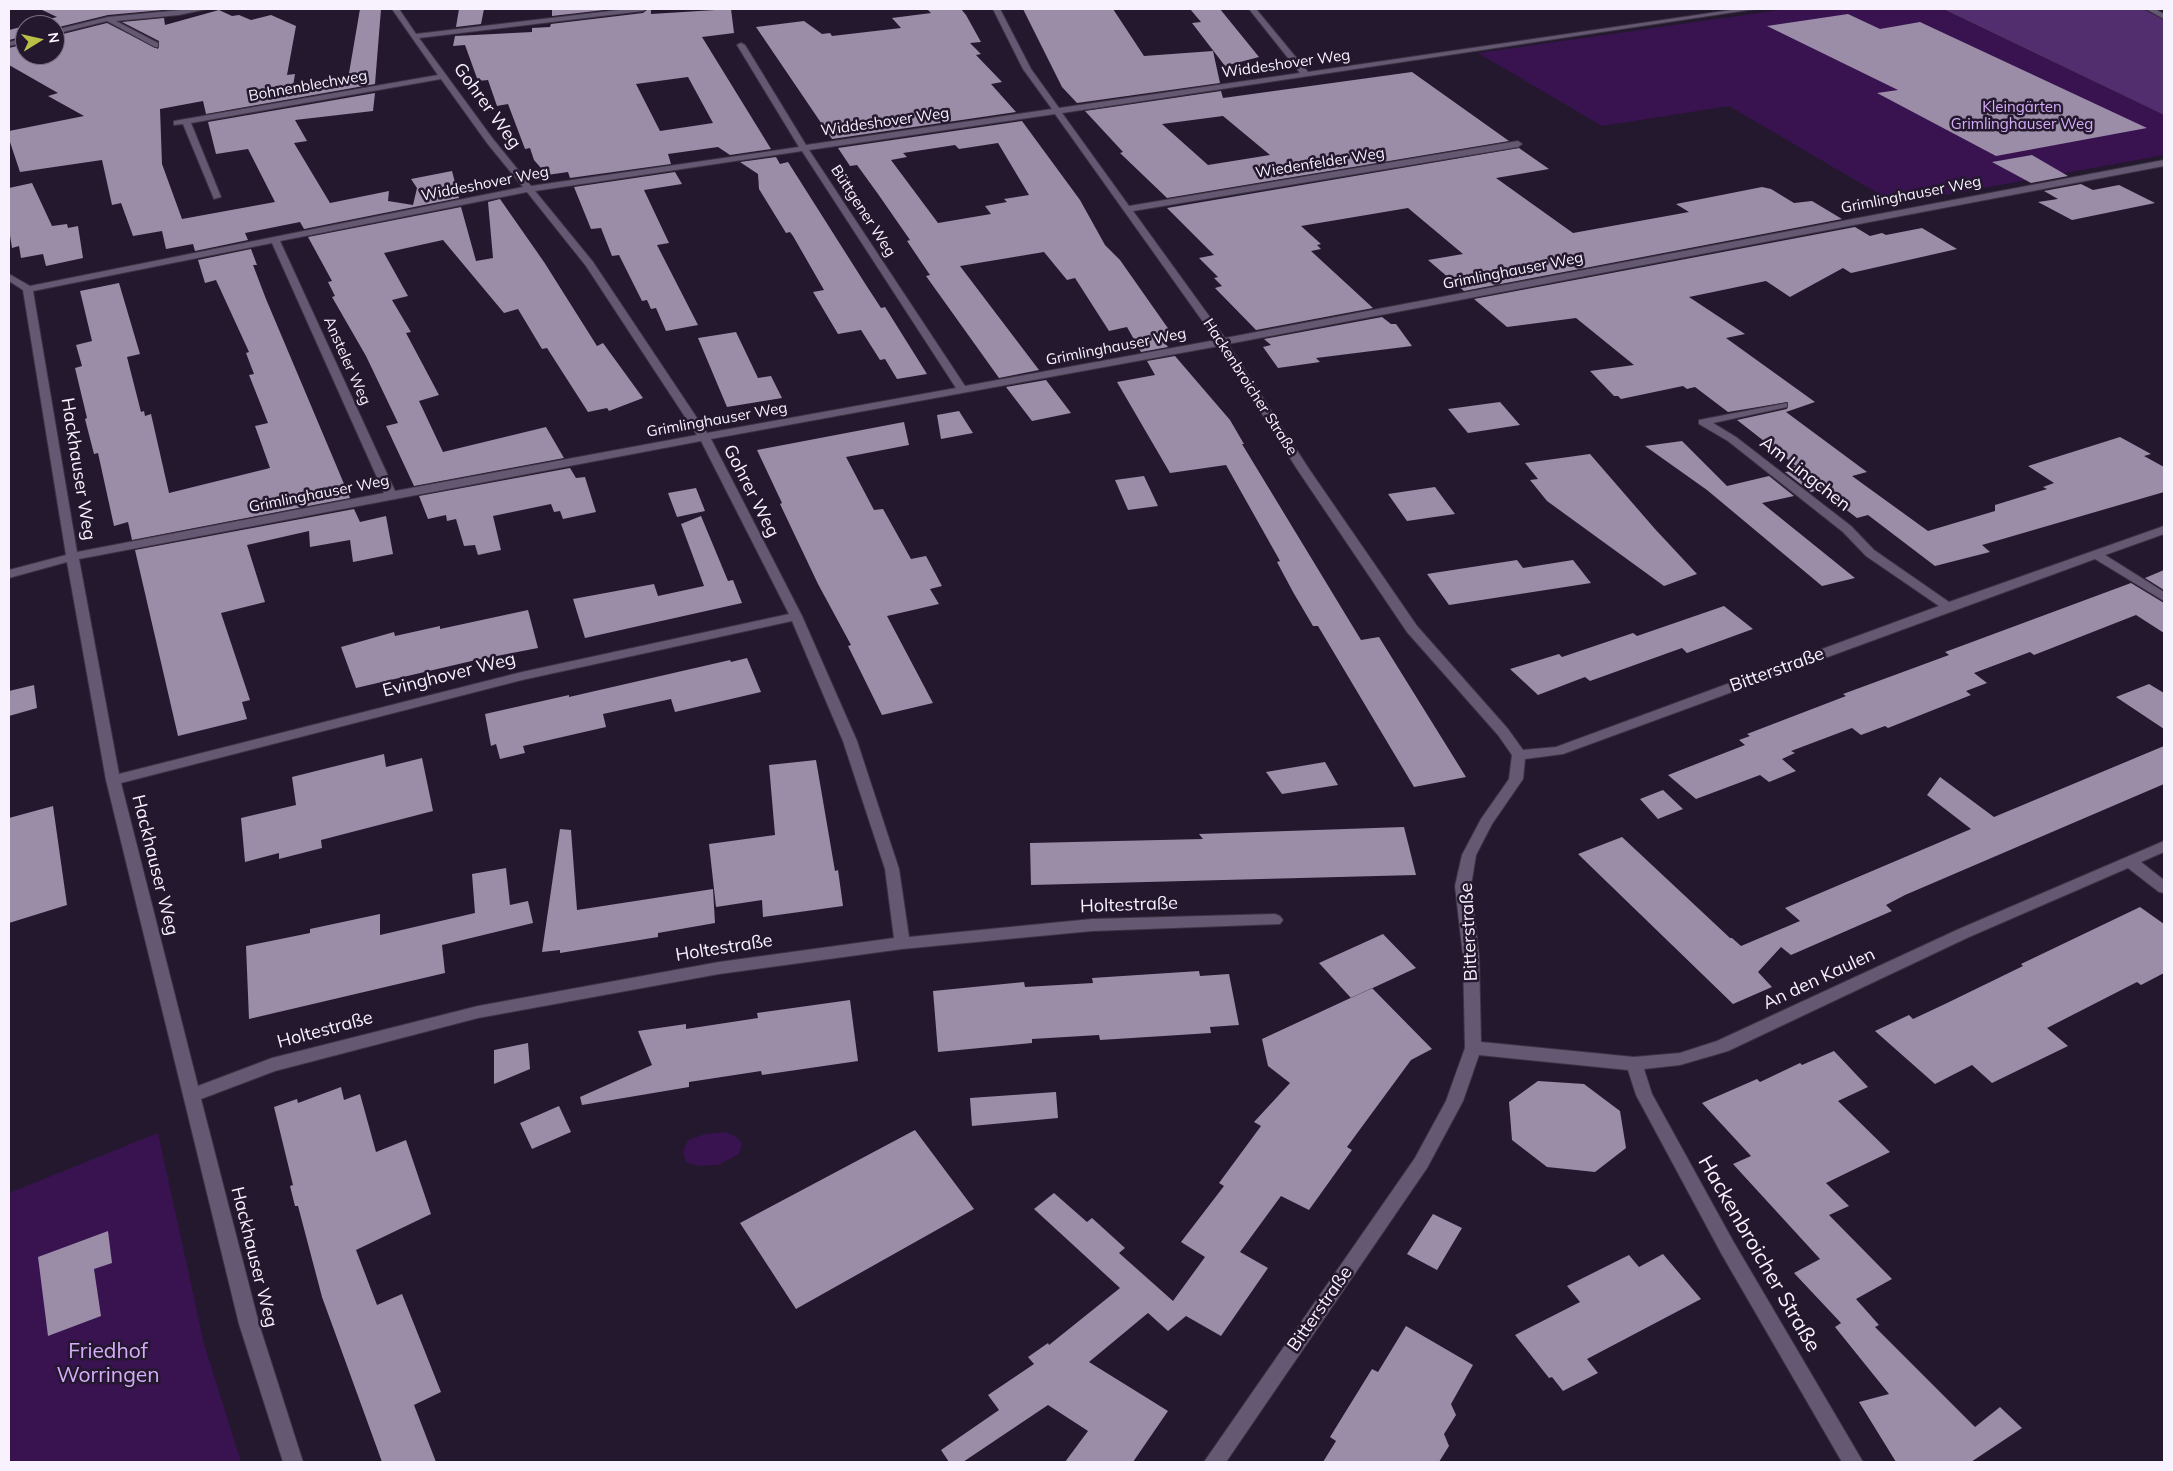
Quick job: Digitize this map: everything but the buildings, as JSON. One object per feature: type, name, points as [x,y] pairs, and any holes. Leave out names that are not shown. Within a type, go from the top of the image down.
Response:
[{"type":"street","points":[[111,9],[128,17]]},
{"type":"street","points":[[65,30],[108,19],[179,14],[203,9]]},
{"type":"street","name":"Gohrer Weg","points":[[395,9],[528,189],[590,264],[704,437],[796,616],[850,741],[892,869],[902,943]]},
{"type":"street","points":[[415,36],[643,9]]},
{"type":"street","name":"Hackenbroicher Straße","points":[[996,9],[1027,69],[1222,342],[1303,469],[1412,628],[1446,670],[1503,732],[1519,755]]},
{"type":"street","points":[[1252,9],[1306,76]]},
{"type":"street","name":"Widdeshover Weg","points":[[28,289],[528,189],[803,147],[1306,76],[1751,9]]},
{"type":"street","points":[[2150,9],[2164,17]]},
{"type":"street","points":[[108,19],[155,45]]},
{"type":"street","name":"Büttgener Weg","points":[[741,45],[803,147],[963,390]]},
{"type":"street","name":"Bohnenblechweg","points":[[217,197],[181,122],[444,76]]},
{"type":"street","name":"Wiedenfelder Weg","points":[[1127,209],[1518,144]]},
{"type":"street","name":"Grimlinghauser Weg","points":[[9,574],[72,557],[391,495],[1222,342],[2164,163]]},
{"type":"street","name":"Ansteler Weg","points":[[275,240],[391,495]]},
{"type":"street","points":[[9,277],[28,289]]},
{"type":"street","name":"Hackhauser Weg","points":[[28,289],[72,557],[113,780],[250,1324],[294,1462]]},
{"type":"street","name":"Am Lingchen","points":[[1783,405],[1703,422],[1732,439],[1848,529],[1870,553],[1948,607]]},
{"type":"street","name":"Bitterstraße","points":[[1214,1462],[1421,1163],[1454,1101],[1473,1048],[1470,956],[1463,886],[1469,855],[1486,822],[1516,779],[1519,755],[1558,751],[1948,607],[2164,530]]},
{"type":"street","points":[[2097,555],[2164,597]]},
{"type":"street","name":"Evinghover Weg","points":[[113,780],[522,676],[796,616]]},
{"type":"street","name":"An den Kaulen","points":[[1473,1048],[1634,1064],[1680,1059],[1722,1046],[1964,933],[2164,846]]},
{"type":"street","points":[[2129,862],[2164,888]]},
{"type":"street","name":"Holtestraße","points":[[192,1095],[272,1065],[374,1037],[478,1012],[719,968],[902,943],[1092,925],[1276,920]]},
{"type":"street","name":"Hackenbroicher Straße","points":[[1634,1064],[1644,1095],[1727,1247],[1853,1462]]},
{"type":"green space","name":"Kleingärten Grimlinghauser Weg","points":[[1787,9],[1942,9],[2164,115],[2164,155],[1896,204],[1729,106],[1602,126],[1478,53]]},
{"type":"green space","points":[[725,1132],[735,1136],[742,1143],[739,1154],[718,1165],[699,1166],[686,1162],[683,1151],[688,1140],[705,1134]]},
{"type":"green space","name":"Friedhof Worringen","points":[[158,1133],[204,1344],[241,1462],[9,1462],[9,1193]]},
{"type":"shaded area","points":[[1943,9],[2143,9],[2164,20],[2164,115]]}]
